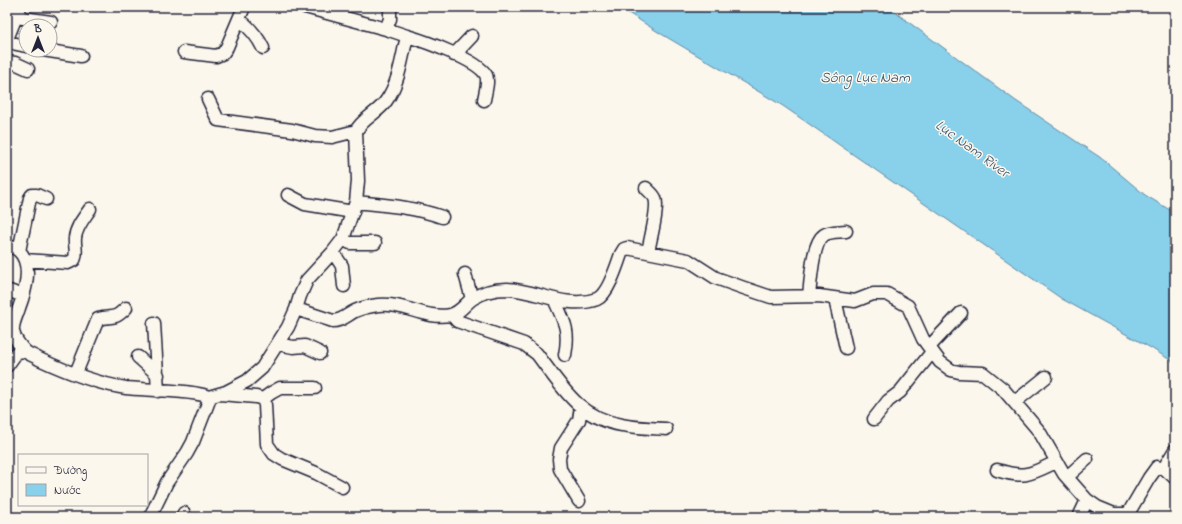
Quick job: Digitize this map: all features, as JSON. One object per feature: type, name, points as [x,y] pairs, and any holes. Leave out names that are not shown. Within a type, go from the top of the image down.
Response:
[{"type":"street","points":[[184,52],[216,56],[223,53],[244,7]]},
{"type":"street","points":[[305,7],[386,29],[423,41],[476,66],[485,74],[487,79],[484,100]]},
{"type":"street","points":[[386,29],[390,19],[390,7]]},
{"type":"street","points":[[18,44],[7,41],[14,16],[26,18]]},
{"type":"street","points":[[239,20],[247,26],[263,48]]},
{"type":"street","points":[[150,517],[167,482],[193,442],[208,401],[215,396],[247,381],[262,368],[278,344],[296,309],[306,280],[333,252],[343,239],[354,207],[358,181],[356,131],[367,118],[381,108],[396,84],[407,36]]},
{"type":"street","points":[[454,55],[472,36]]},
{"type":"street","points":[[58,52],[81,56]]},
{"type":"street","points":[[7,62],[15,63],[28,69]]},
{"type":"street","points":[[208,99],[218,120],[224,122],[257,125],[332,137],[356,131]]},
{"type":"street","points":[[646,188],[656,199],[656,213],[648,252]]},
{"type":"street","points":[[46,199],[37,195],[32,195],[30,198],[22,255],[27,274],[24,296],[13,324],[13,331],[11,335],[25,351],[52,365],[112,386],[215,396],[256,397],[263,399]]},
{"type":"street","points":[[288,195],[305,204],[404,208],[442,216]]},
{"type":"street","points":[[7,246],[22,255],[68,263],[74,260],[76,255],[76,232],[90,209]]},
{"type":"street","points":[[809,295],[813,260],[820,238],[825,234],[832,232],[846,231]]},
{"type":"street","points":[[343,239],[350,243],[375,243]]},
{"type":"street","points":[[296,309],[333,321],[339,321],[364,308],[378,305],[388,305],[427,314],[452,315],[472,299],[488,292],[506,289],[530,292],[554,299],[577,302],[589,301],[599,298],[605,292],[624,250],[627,248],[688,260],[716,278],[771,296],[788,297],[809,295],[855,302],[873,294],[887,294],[908,306],[916,325],[930,349],[940,362],[950,370],[958,372],[983,373],[1003,389],[1039,431],[1056,462],[1067,477],[1087,500],[1097,507],[1114,514],[1124,514],[1129,512],[1157,467],[1165,470],[1175,478]]},
{"type":"street","points":[[333,252],[342,266],[344,286]]},
{"type":"street","points":[[465,274],[472,299]]},
{"type":"street","points":[[7,290],[24,296]]},
{"type":"street","points":[[554,299],[562,317],[568,337],[566,355]]},
{"type":"street","points":[[834,299],[846,348]]},
{"type":"street","points":[[76,373],[98,319],[104,317],[114,318],[119,316],[126,308]]},
{"type":"street","points":[[874,419],[888,401],[900,392],[930,349],[962,314]]},
{"type":"street","points":[[452,315],[457,321],[524,344],[537,354],[573,400],[581,407],[603,420],[622,425],[666,429]]},
{"type":"street","points":[[154,323],[158,391]]},
{"type":"street","points":[[278,344],[293,347],[305,346],[320,353]]},
{"type":"street","points":[[7,366],[17,352],[25,351]]},
{"type":"street","points":[[138,357],[158,375]]},
{"type":"street","points":[[1015,402],[1046,377]]},
{"type":"street","points":[[263,399],[280,388],[315,388]]},
{"type":"street","points":[[263,399],[265,405],[267,444],[269,449],[282,459],[316,473],[342,487]]},
{"type":"street","points":[[579,501],[560,469],[559,459],[561,448],[579,420],[581,407]]},
{"type":"street","points":[[1165,470],[1167,463],[1175,450]]},
{"type":"street","points":[[1067,477],[1087,459]]},
{"type":"street","points":[[997,470],[1013,475],[1023,475],[1037,471],[1056,462]]},
{"type":"street","points":[[1079,517],[1087,500]]},
{"type":"water","name":"Sông Lục Nam","points":[[619,7],[888,7],[1016,101],[1101,158],[1145,195],[1175,213],[1175,363],[1151,348],[1062,299],[783,106],[658,32]]},
{"type":"water label","name":"Lục Nam River","points":[[972,149]]}]
